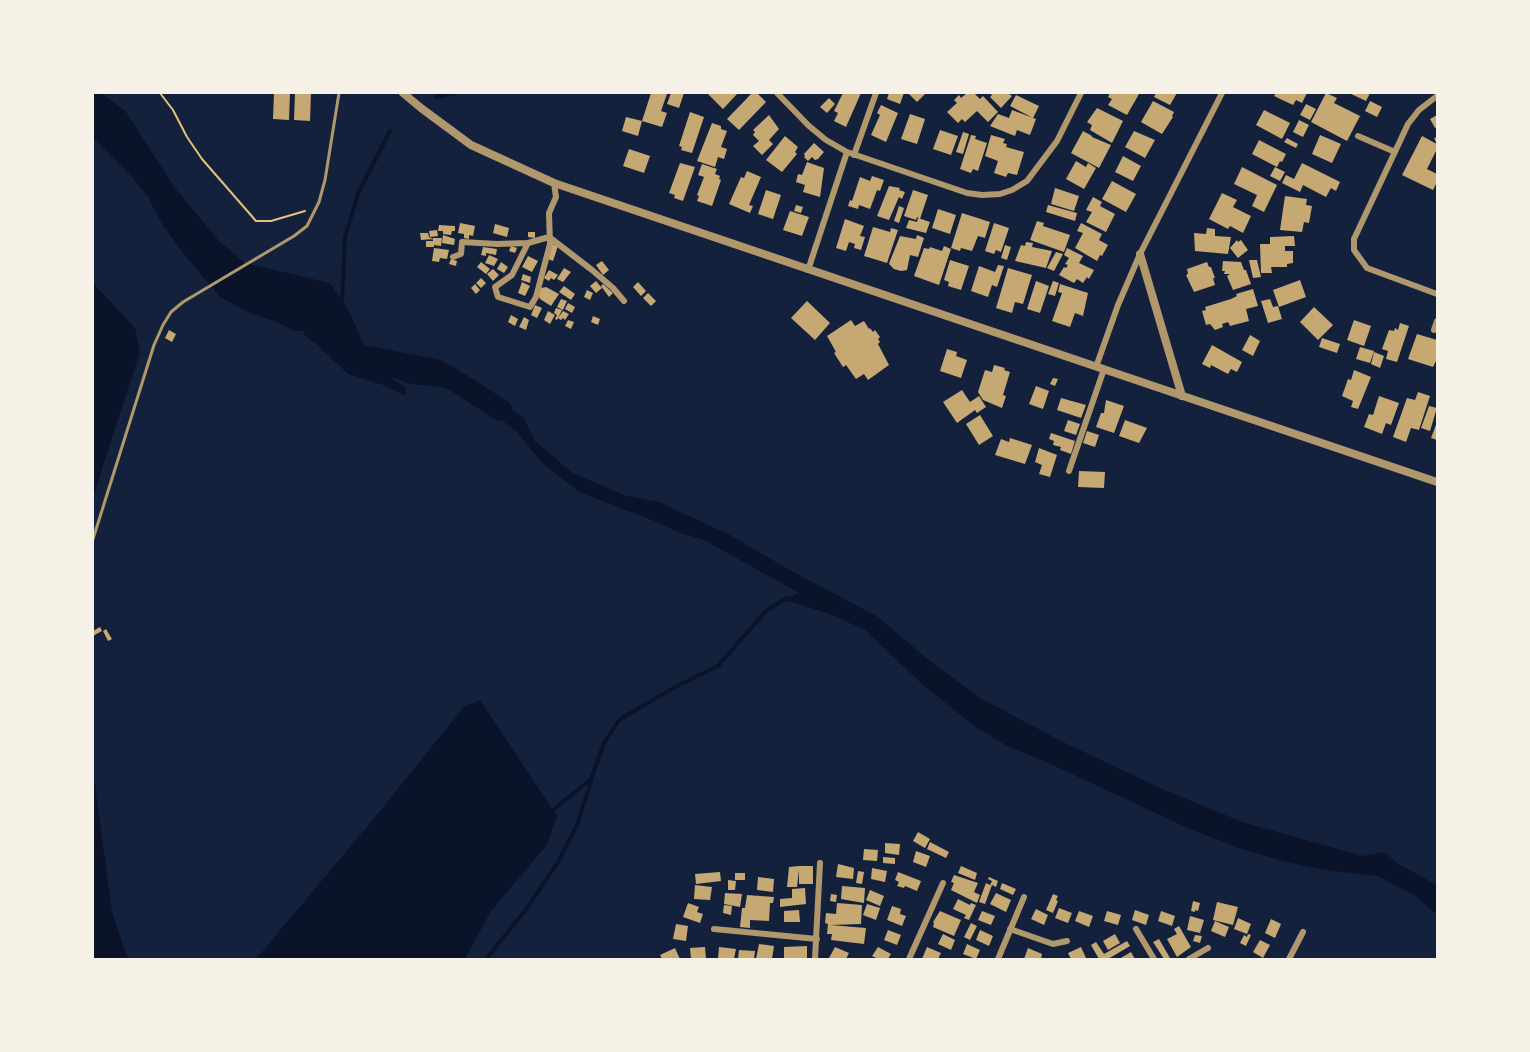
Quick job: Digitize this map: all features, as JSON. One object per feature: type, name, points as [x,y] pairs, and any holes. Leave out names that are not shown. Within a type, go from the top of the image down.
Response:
[{"type":"street","points":[[403,93],[471,144],[554,183],[1437,482]]},
{"type":"street","points":[[777,93],[809,126],[847,153],[967,194],[1000,195],[1027,181],[1041,165],[1057,141],[1081,93]]},
{"type":"street","points":[[854,155],[876,93]]},
{"type":"street","points":[[1069,471],[1118,305],[1140,254],[1222,93]]},
{"type":"street","points":[[1437,96],[1419,110],[1408,124],[1354,239],[1354,250],[1367,268],[1437,294]]},
{"type":"street","points":[[1358,136],[1395,153]]},
{"type":"street","points":[[808,270],[847,153]]},
{"type":"street","points":[[528,243],[512,275],[495,287],[498,297],[530,307],[536,297],[550,244],[549,213],[556,197],[554,183]]},
{"type":"street","points":[[453,257],[461,254],[462,242],[528,243],[549,237]]},
{"type":"street","points":[[549,237],[592,270],[624,301]]},
{"type":"street","points":[[1140,254],[1182,396]]},
{"type":"street","points":[[1434,330],[1437,321]]},
{"type":"street","points":[[815,959],[820,863]]},
{"type":"street","points":[[909,959],[943,883]]},
{"type":"street","points":[[998,959],[1024,897]]},
{"type":"street","points":[[714,929],[817,939]]},
{"type":"street","points":[[1010,929],[1053,944],[1067,941]]},
{"type":"street","points":[[1136,929],[1154,959]]},
{"type":"street","points":[[1288,959],[1303,932]]},
{"type":"street","points":[[1189,959],[1208,948]]},
{"type":"lane","points":[[93,539],[158,334],[171,312],[198,292],[294,236],[307,226],[316,208],[325,180],[339,93]]},
{"type":"path","points":[[160,93],[173,110],[202,159],[256,221],[272,221],[316,208]]},
{"type":"water","points":[[93,93],[102,93],[126,112],[175,188],[220,242],[245,263],[330,283],[348,309],[364,345],[442,360],[474,385],[524,418],[535,441],[573,473],[624,495],[659,502],[730,535],[878,617],[930,661],[982,699],[1061,741],[1162,789],[1245,823],[1363,856],[1384,852],[1400,865],[1437,885],[1437,915],[1415,896],[1378,876],[1325,870],[1285,862],[1242,849],[1192,830],[1007,746],[977,728],[922,684],[865,630],[830,614],[785,600],[799,593],[704,540],[680,533],[579,492],[542,463],[517,432],[498,417],[473,391],[428,373],[403,373],[392,379],[407,388],[405,395],[348,374],[306,337],[303,331],[295,331],[250,313],[220,297],[183,253],[162,224],[148,197],[133,178],[93,138]]},
{"type":"water","points":[[93,283],[135,328],[140,352],[93,497]]},
{"type":"water","points":[[480,700],[557,816],[547,845],[491,911],[465,959],[256,959],[464,707]]},
{"type":"water","points":[[93,770],[112,912],[128,959],[93,959]]},
{"type":"building","points":[[274,93],[290,93],[289,120],[273,119]]},
{"type":"building","points":[[295,93],[311,93],[310,121],[294,120]]},
{"type":"building","points":[[651,93],[667,94],[661,111],[667,113],[662,127],[642,121]]},
{"type":"building","points":[[671,93],[684,93],[679,108],[667,104]]},
{"type":"building","points":[[709,93],[738,93],[723,109]]},
{"type":"building","points":[[752,93],[757,93],[766,102],[739,130],[727,119]]},
{"type":"building","points":[[843,93],[861,93],[846,127],[834,121],[838,113],[834,111]]},
{"type":"building","points":[[889,93],[904,93],[900,104],[887,99]]},
{"type":"building","points":[[908,93],[926,93],[917,102]]},
{"type":"building","points":[[967,93],[974,93],[980,99],[983,96],[998,112],[988,122],[977,111],[965,122],[962,119],[958,123],[947,112],[957,103],[954,100],[959,95],[961,98]]},
{"type":"building","points":[[989,93],[1008,93],[1012,96],[1001,108]]},
{"type":"building","points":[[1110,93],[1139,94],[1127,115],[1108,105],[1112,99],[1108,97]]},
{"type":"building","points":[[1156,93],[1177,93],[1170,105],[1154,97]]},
{"type":"building","points":[[1276,93],[1307,93],[1302,103],[1296,100],[1293,105],[1274,96]]},
{"type":"building","points":[[1326,93],[1337,98],[1334,103],[1360,116],[1347,141],[1311,122]]},
{"type":"building","points":[[1349,93],[1370,93],[1366,101]]},
{"type":"building","points":[[1016,95],[1039,106],[1033,118],[1010,106]]},
{"type":"building","points":[[829,98],[835,104],[827,113],[820,107]]},
{"type":"building","points":[[1153,101],[1174,112],[1162,134],[1141,122]]},
{"type":"building","points":[[1370,101],[1382,107],[1377,117],[1365,111]]},
{"type":"building","points":[[1306,104],[1316,109],[1310,120],[1300,115]]},
{"type":"building","points":[[881,105],[898,113],[886,142],[871,135],[880,115],[877,113]]},
{"type":"building","points":[[1097,108],[1123,121],[1112,143],[1090,130],[1092,125],[1087,122]]},
{"type":"building","points":[[1012,110],[1036,119],[1030,135],[1017,130],[1015,136],[990,126],[998,114],[1009,118]]},
{"type":"building","points":[[1264,110],[1290,123],[1282,139],[1256,125]]},
{"type":"building","points":[[690,112],[704,117],[692,153],[681,150],[682,147],[679,146]]},
{"type":"building","points":[[910,114],[925,119],[917,144],[901,139]]},
{"type":"building","points":[[769,115],[779,129],[769,140],[773,144],[762,155],[753,146],[759,141],[753,135],[755,132],[753,130]]},
{"type":"building","points":[[1437,115],[1437,127],[1435,128],[1430,119]]},
{"type":"building","points":[[626,117],[642,121],[638,136],[622,131]]},
{"type":"building","points":[[1299,120],[1309,125],[1303,137],[1293,132]]},
{"type":"building","points":[[712,123],[727,131],[721,147],[727,149],[724,159],[718,157],[715,167],[697,161]]},
{"type":"building","points":[[940,130],[958,136],[951,155],[933,149]]},
{"type":"building","points":[[1083,131],[1111,145],[1099,168],[1071,153]]},
{"type":"building","points":[[1134,131],[1155,140],[1145,158],[1125,147]]},
{"type":"building","points":[[963,132],[969,134],[963,154],[956,152]]},
{"type":"building","points":[[971,135],[987,143],[978,171],[973,169],[971,173],[960,169]]},
{"type":"building","points":[[991,135],[1005,139],[1003,143],[1007,144],[1006,147],[1024,152],[1017,175],[1008,173],[1006,177],[994,173],[998,161],[985,156]]},
{"type":"building","points":[[1320,135],[1341,144],[1332,163],[1312,154]]},
{"type":"building","points":[[785,136],[798,147],[795,152],[797,154],[782,172],[766,160]]},
{"type":"building","points":[[1422,136],[1437,144],[1437,149],[1427,169],[1437,174],[1437,182],[1433,190],[1402,175]]},
{"type":"building","points":[[1287,138],[1298,144],[1296,148],[1284,142]]},
{"type":"building","points":[[1259,140],[1286,154],[1277,167],[1252,154]]},
{"type":"building","points":[[814,143],[824,152],[818,159],[815,160],[812,157],[808,161],[804,154]]},
{"type":"building","points":[[629,149],[650,156],[644,173],[623,166]]},
{"type":"building","points":[[1123,156],[1141,166],[1133,181],[1115,172]]},
{"type":"building","points":[[1076,161],[1086,167],[1088,163],[1096,168],[1084,189],[1066,179]]},
{"type":"building","points":[[807,162],[824,168],[820,197],[803,192],[805,185],[796,182],[798,174],[802,175]]},
{"type":"building","points":[[680,163],[695,167],[683,201],[674,198],[675,195],[669,193]]},
{"type":"building","points":[[1302,163],[1340,182],[1336,191],[1331,188],[1326,197],[1303,185],[1300,192],[1282,183],[1286,175],[1294,179]]},
{"type":"building","points":[[702,164],[717,169],[715,174],[720,176],[721,180],[712,206],[697,201],[704,177],[698,175]]},
{"type":"building","points":[[1242,167],[1277,185],[1264,212],[1252,206],[1257,195],[1234,184]]},
{"type":"building","points":[[1275,167],[1285,172],[1280,181],[1270,176]]},
{"type":"building","points":[[747,171],[761,177],[749,205],[753,206],[750,213],[729,204],[741,177],[744,178]]},
{"type":"building","points":[[872,176],[884,180],[880,191],[877,190],[870,209],[859,205],[858,209],[848,206],[860,177],[870,181]]},
{"type":"building","points":[[1112,181],[1136,194],[1126,212],[1102,199]]},
{"type":"building","points":[[889,186],[900,188],[899,190],[905,192],[902,199],[899,197],[889,220],[877,216]]},
{"type":"building","points":[[1055,188],[1079,196],[1074,211],[1051,204]]},
{"type":"building","points":[[766,190],[781,195],[773,219],[758,214]]},
{"type":"building","points":[[913,190],[928,195],[920,219],[917,217],[916,220],[904,216]]},
{"type":"building","points":[[1222,193],[1237,200],[1233,207],[1251,216],[1243,233],[1230,226],[1228,229],[1209,219]]},
{"type":"building","points":[[1285,196],[1307,199],[1306,205],[1312,206],[1309,223],[1304,222],[1302,232],[1280,230]]},
{"type":"building","points":[[1093,197],[1102,202],[1100,206],[1115,214],[1106,232],[1086,222],[1092,212],[1086,210]]},
{"type":"building","points":[[796,205],[803,207],[801,213],[794,211]]},
{"type":"building","points":[[1048,205],[1077,213],[1075,221],[1046,212]]},
{"type":"building","points":[[899,206],[904,208],[899,223],[894,221]]},
{"type":"building","points":[[938,209],[956,215],[950,234],[932,228]]},
{"type":"building","points":[[790,211],[809,217],[802,236],[783,230]]},
{"type":"building","points":[[962,213],[990,222],[985,238],[978,236],[972,251],[951,248]]},
{"type":"building","points":[[918,218],[930,222],[926,233],[906,228],[909,220],[917,222]]},
{"type":"building","points":[[845,219],[864,226],[860,236],[865,237],[861,250],[854,248],[855,244],[849,242],[846,251],[836,248]]},
{"type":"building","points":[[1037,221],[1044,223],[1043,226],[1070,235],[1064,252],[1030,240]]},
{"type":"building","points":[[460,223],[475,226],[473,236],[469,235],[469,239],[464,238],[464,234],[458,233]]},
{"type":"building","points":[[994,223],[1009,228],[1001,252],[996,250],[994,254],[985,251]]},
{"type":"building","points":[[1081,223],[1102,234],[1099,240],[1108,245],[1097,261],[1075,248],[1083,233],[1077,231]]},
{"type":"building","points":[[495,224],[509,228],[507,237],[493,233]]},
{"type":"building","points":[[439,225],[455,226],[455,231],[452,231],[451,235],[443,234],[443,231],[438,231]]},
{"type":"building","points":[[873,227],[890,232],[891,228],[898,230],[887,263],[864,256]]},
{"type":"building","points":[[1207,228],[1215,229],[1215,236],[1231,237],[1228,254],[1195,251],[1194,233],[1206,234]]},
{"type":"building","points":[[437,230],[438,236],[430,237],[429,231]]},
{"type":"building","points":[[528,232],[535,232],[535,238],[528,237]]},
{"type":"building","points":[[420,233],[428,233],[433,239],[421,240]]},
{"type":"building","points":[[443,235],[455,239],[454,245],[442,243]]},
{"type":"building","points":[[917,235],[924,238],[918,257],[910,255],[907,270],[894,269],[889,264],[900,236],[916,239]]},
{"type":"building","points":[[1294,236],[1295,246],[1285,246],[1285,251],[1293,251],[1293,263],[1287,264],[1287,267],[1271,267],[1272,273],[1261,273],[1260,244],[1270,244],[1270,237]]},
{"type":"building","points":[[433,238],[442,238],[441,246],[426,247],[426,241],[433,241]]},
{"type":"building","points":[[1237,240],[1238,242],[1241,240],[1248,250],[1238,258],[1230,248]]},
{"type":"building","points":[[1026,242],[1033,243],[1032,247],[1052,251],[1046,268],[1015,261],[1021,245],[1025,246]]},
{"type":"building","points":[[552,244],[558,246],[553,261],[548,259]]},
{"type":"building","points":[[1005,245],[1011,247],[1007,260],[1001,258]]},
{"type":"building","points":[[511,246],[517,248],[515,253],[509,251]]},
{"type":"building","points":[[944,246],[951,249],[939,285],[914,276],[924,248],[929,249],[930,247],[942,251]]},
{"type":"building","points":[[483,247],[497,249],[496,255],[486,253],[486,256],[481,255]]},
{"type":"building","points":[[434,248],[449,250],[447,259],[440,258],[439,262],[432,261]]},
{"type":"building","points":[[1067,248],[1083,256],[1079,263],[1094,270],[1089,279],[1087,277],[1083,283],[1077,279],[1074,283],[1059,275],[1068,265],[1065,264],[1069,258],[1064,255]]},
{"type":"building","points":[[1056,252],[1063,254],[1054,271],[1047,268]]},
{"type":"building","points":[[489,255],[498,259],[494,266],[485,263]]},
{"type":"building","points":[[528,256],[538,261],[532,272],[522,267]]},
{"type":"building","points":[[451,259],[457,261],[456,266],[449,264]]},
{"type":"building","points":[[950,260],[969,266],[961,290],[948,286],[949,282],[944,280]]},
{"type":"building","points":[[1249,260],[1257,260],[1261,277],[1253,278]]},
{"type":"building","points":[[602,261],[609,270],[603,275],[596,265]]},
{"type":"building","points":[[1223,261],[1241,262],[1251,284],[1233,290],[1227,276],[1230,274],[1224,274],[1225,271],[1222,271]]},
{"type":"building","points":[[481,262],[490,269],[486,274],[477,267]]},
{"type":"building","points":[[501,262],[508,267],[504,273],[497,269]]},
{"type":"building","points":[[1207,262],[1215,278],[1213,278],[1215,285],[1194,292],[1186,275],[1188,274],[1187,269]]},
{"type":"building","points":[[998,265],[1004,266],[997,287],[992,285],[988,297],[971,291],[979,266],[995,272]]},
{"type":"building","points":[[564,268],[571,272],[563,282],[557,279]]},
{"type":"building","points":[[1008,268],[1032,275],[1023,304],[1015,302],[1012,313],[996,308]]},
{"type":"building","points":[[493,269],[499,275],[493,281],[487,274]]},
{"type":"building","points":[[549,270],[558,275],[554,280],[551,278],[549,281],[544,278]]},
{"type":"building","points":[[523,274],[531,277],[530,283],[521,280]]},
{"type":"building","points":[[481,278],[486,283],[481,288],[476,283]]},
{"type":"building","points":[[1300,280],[1306,297],[1279,307],[1273,290]]},
{"type":"building","points":[[596,281],[602,288],[596,293],[590,286]]},
{"type":"building","points":[[1036,281],[1049,286],[1040,313],[1027,309]]},
{"type":"building","points":[[1053,281],[1059,283],[1055,296],[1048,294]]},
{"type":"building","points":[[522,282],[530,286],[525,296],[518,293]]},
{"type":"building","points":[[638,282],[646,291],[641,296],[633,287]]},
{"type":"building","points":[[475,284],[480,290],[476,294],[471,288]]},
{"type":"building","points":[[603,284],[613,293],[609,297],[601,286]]},
{"type":"building","points":[[1060,284],[1088,293],[1083,316],[1075,313],[1070,327],[1052,321],[1062,293],[1058,292]]},
{"type":"building","points":[[564,286],[575,294],[571,300],[559,292]]},
{"type":"building","points":[[546,287],[559,294],[551,306],[540,299],[538,294],[541,288]]},
{"type":"building","points":[[1253,289],[1258,306],[1246,309],[1249,321],[1230,326],[1228,322],[1215,330],[1210,324],[1206,325],[1202,311],[1206,310],[1205,307]]},
{"type":"building","points":[[587,290],[593,293],[590,300],[584,297]]},
{"type":"building","points":[[648,293],[656,301],[651,306],[643,298]]},
{"type":"building","points":[[561,299],[567,301],[563,310],[557,307]]},
{"type":"building","points":[[1270,299],[1273,307],[1278,306],[1282,319],[1268,323],[1261,301]]},
{"type":"building","points":[[807,301],[830,323],[815,340],[791,318]]},
{"type":"building","points":[[568,303],[575,307],[572,313],[565,309]]},
{"type":"building","points":[[535,305],[542,308],[537,318],[531,315]]},
{"type":"building","points":[[1314,307],[1333,325],[1318,340],[1300,322]]},
{"type":"building","points":[[556,308],[562,310],[557,320],[555,319],[557,315],[554,313]]},
{"type":"building","points":[[548,311],[555,315],[550,324],[544,320]]},
{"type":"building","points":[[563,311],[569,314],[565,320],[563,318],[561,320],[558,318]]},
{"type":"building","points":[[511,315],[518,319],[515,326],[508,322]]},
{"type":"building","points":[[593,316],[600,319],[598,325],[591,322]]},
{"type":"building","points":[[524,317],[529,320],[526,330],[519,327]]},
{"type":"building","points":[[568,320],[574,322],[571,329],[565,326]]},
{"type":"building","points":[[851,320],[855,326],[864,321],[869,329],[873,332],[875,330],[880,337],[878,344],[889,365],[868,380],[864,374],[856,379],[846,365],[843,367],[827,336]]},
{"type":"building","points":[[1354,320],[1371,326],[1364,346],[1347,340]]},
{"type":"building","points":[[1400,323],[1409,326],[1397,362],[1386,359],[1388,351],[1382,349],[1389,330],[1394,331],[1395,328],[1398,330]]},
{"type":"building","points":[[169,330],[176,334],[172,342],[165,338]]},
{"type":"building","points":[[1417,334],[1437,340],[1437,359],[1433,367],[1408,359]]},
{"type":"building","points":[[1250,335],[1260,341],[1253,356],[1242,350]]},
{"type":"building","points":[[1322,338],[1340,344],[1337,353],[1319,347]]},
{"type":"building","points":[[1212,345],[1242,362],[1237,372],[1231,369],[1228,374],[1211,365],[1210,368],[1202,364]]},
{"type":"building","points":[[1360,347],[1374,351],[1370,363],[1356,359]]},
{"type":"building","points":[[947,349],[957,352],[956,356],[967,360],[961,378],[940,371]]},
{"type":"building","points":[[1374,352],[1384,356],[1380,368],[1371,364]]},
{"type":"building","points":[[994,365],[1010,372],[1003,395],[1006,396],[1002,408],[983,400],[978,392],[985,370],[992,372]]},
{"type":"building","points":[[1354,370],[1371,377],[1358,409],[1351,407],[1353,401],[1342,396]]},
{"type":"building","points":[[1053,378],[1058,379],[1055,386],[1050,384]]},
{"type":"building","points":[[1036,386],[1049,391],[1043,409],[1029,404]]},
{"type":"building","points":[[962,390],[970,402],[979,396],[986,407],[977,413],[975,410],[957,423],[943,402]]},
{"type":"building","points":[[1418,392],[1430,396],[1419,430],[1411,428],[1406,442],[1393,437],[1407,398],[1415,400]]},
{"type":"building","points":[[1379,396],[1399,403],[1391,425],[1386,423],[1382,434],[1364,427],[1369,414],[1373,415]]},
{"type":"building","points":[[1061,398],[1086,405],[1081,418],[1057,410]]},
{"type":"building","points":[[1106,400],[1124,406],[1114,433],[1096,427],[1101,413],[1104,413]]},
{"type":"building","points":[[1429,406],[1437,408],[1430,431],[1421,428]]},
{"type":"building","points":[[980,415],[993,436],[979,445],[966,424]]},
{"type":"building","points":[[1068,420],[1080,424],[1076,435],[1064,431]]},
{"type":"building","points":[[1125,420],[1147,428],[1139,443],[1119,436]]},
{"type":"building","points":[[1437,422],[1437,440],[1431,438]]},
{"type":"building","points":[[1087,431],[1099,435],[1095,447],[1083,443]]},
{"type":"building","points":[[1051,433],[1075,441],[1071,454],[1053,445],[1054,441],[1049,439]]},
{"type":"building","points":[[1010,438],[1032,445],[1025,464],[995,455],[1001,439],[1009,442]]},
{"type":"building","points":[[1039,448],[1057,455],[1050,477],[1039,474],[1042,465],[1035,462]]},
{"type":"building","points":[[1079,471],[1105,472],[1104,488],[1078,487]]},
{"type":"building","points":[[100,627],[102,631],[93,636],[93,631]]},
{"type":"building","points":[[106,629],[112,639],[108,641],[103,631]]},
{"type":"building","points":[[918,832],[930,839],[925,848],[913,841]]},
{"type":"building","points":[[930,842],[949,852],[946,858],[927,849]]},
{"type":"building","points":[[885,843],[900,844],[899,855],[885,853]]},
{"type":"building","points":[[864,849],[878,850],[877,861],[863,860]]},
{"type":"building","points":[[916,851],[930,856],[926,867],[913,862]]},
{"type":"building","points":[[883,857],[895,858],[895,864],[883,863]]},
{"type":"building","points":[[838,864],[854,868],[853,879],[836,877]]},
{"type":"building","points":[[813,866],[813,884],[799,884],[799,870],[797,887],[787,887],[789,867]]},
{"type":"building","points":[[961,866],[977,873],[975,880],[958,873]]},
{"type":"building","points":[[872,868],[887,871],[885,882],[871,879]]},
{"type":"building","points":[[858,871],[864,872],[862,884],[856,883]]},
{"type":"building","points":[[720,872],[721,881],[696,884],[695,874]]},
{"type":"building","points":[[898,872],[921,881],[917,891],[905,886],[904,888],[897,886],[899,882],[895,880]]},
{"type":"building","points":[[735,873],[745,873],[745,880],[735,880]]},
{"type":"building","points":[[954,875],[978,883],[974,892],[980,895],[977,903],[951,890]]},
{"type":"building","points":[[758,877],[774,879],[773,892],[757,890]]},
{"type":"building","points":[[989,877],[998,881],[996,887],[992,885],[985,904],[979,902],[986,883],[990,885],[992,881],[988,879]]},
{"type":"building","points":[[728,880],[736,881],[735,890],[728,890]]},
{"type":"building","points":[[1002,883],[1016,889],[1013,895],[1000,889]]},
{"type":"building","points":[[695,885],[712,887],[710,900],[694,899]]},
{"type":"building","points":[[842,886],[865,888],[864,903],[841,899]]},
{"type":"building","points":[[805,888],[806,904],[780,907],[780,899],[792,898],[792,889]]},
{"type":"building","points":[[870,890],[884,896],[880,906],[866,900]]},
{"type":"building","points":[[725,893],[742,894],[740,907],[724,904]]},
{"type":"building","points":[[996,893],[1011,900],[1006,912],[990,904]]},
{"type":"building","points":[[831,894],[837,895],[836,902],[830,901]]},
{"type":"building","points":[[1053,894],[1058,896],[1056,900],[1058,901],[1053,913],[1046,910]]},
{"type":"building","points":[[747,895],[774,897],[773,903],[770,903],[769,921],[750,920],[750,928],[740,927],[742,908],[745,908]]},
{"type":"building","points":[[958,899],[970,905],[971,903],[976,905],[969,920],[964,918],[966,915],[953,909]]},
{"type":"building","points":[[1193,901],[1200,903],[1198,911],[1195,910],[1195,912],[1191,911]]},
{"type":"building","points":[[1217,902],[1238,907],[1233,925],[1213,920]]},
{"type":"building","points":[[688,903],[699,907],[697,912],[703,914],[700,923],[683,917]]},
{"type":"building","points":[[837,903],[862,905],[861,924],[830,925],[866,928],[864,944],[831,940],[832,934],[827,934],[826,913],[836,914]]},
{"type":"building","points":[[867,904],[880,908],[876,920],[863,915]]},
{"type":"building","points":[[724,905],[732,906],[731,915],[723,913]]},
{"type":"building","points":[[892,906],[901,909],[900,914],[906,916],[902,926],[887,920]]},
{"type":"building","points":[[1059,908],[1072,913],[1068,923],[1055,918]]},
{"type":"building","points":[[1036,909],[1048,915],[1044,925],[1031,919]]},
{"type":"building","points":[[799,910],[800,922],[784,922],[784,911]]},
{"type":"building","points":[[1135,910],[1149,915],[1146,925],[1132,920]]},
{"type":"building","points":[[940,911],[961,920],[954,936],[933,927],[933,922]]},
{"type":"building","points":[[982,911],[995,916],[991,925],[978,920]]},
{"type":"building","points":[[1079,911],[1093,916],[1089,927],[1075,921]]},
{"type":"building","points":[[1107,911],[1121,915],[1118,925],[1104,921]]},
{"type":"building","points":[[1161,911],[1175,916],[1172,926],[1158,921]]},
{"type":"building","points":[[1190,916],[1204,920],[1200,933],[1187,930]]},
{"type":"building","points":[[1238,918],[1251,924],[1247,934],[1234,929]]},
{"type":"building","points":[[1271,919],[1281,924],[1275,938],[1265,933]]},
{"type":"building","points":[[1215,921],[1229,927],[1225,937],[1211,931]]},
{"type":"building","points":[[971,923],[977,926],[970,940],[964,937]]},
{"type":"building","points":[[676,924],[688,926],[686,941],[673,939]]},
{"type":"building","points":[[1179,926],[1191,947],[1177,957],[1167,939],[1177,934],[1174,929]]},
{"type":"building","points":[[888,930],[901,935],[897,945],[884,940]]},
{"type":"building","points":[[980,930],[993,936],[989,946],[976,940]]},
{"type":"building","points":[[943,934],[955,940],[951,950],[938,944]]},
{"type":"building","points":[[1115,934],[1120,943],[1108,950],[1103,941]]},
{"type":"building","points":[[1248,934],[1251,935],[1246,946],[1240,943],[1244,935],[1247,937]]},
{"type":"building","points":[[1195,935],[1202,936],[1200,943],[1193,941]]},
{"type":"building","points":[[1159,939],[1170,958],[1164,959],[1153,942]]},
{"type":"building","points":[[1260,940],[1270,945],[1263,958],[1253,952]]},
{"type":"building","points":[[1127,941],[1130,946],[1108,959],[1099,959],[1091,945],[1096,942],[1104,954]]},
{"type":"building","points":[[759,944],[774,946],[772,959],[756,959]]},
{"type":"building","points":[[967,944],[980,950],[976,959],[963,954]]},
{"type":"building","points":[[807,946],[807,959],[784,959],[784,947]]},
{"type":"building","points":[[705,947],[706,959],[691,959],[690,948]]},
{"type":"building","points":[[719,947],[736,949],[734,959],[718,959]]},
{"type":"building","points":[[835,947],[849,953],[846,959],[829,958]]},
{"type":"building","points":[[878,947],[891,954],[888,959],[878,959],[872,956]]},
{"type":"building","points":[[927,947],[941,953],[938,959],[922,959]]},
{"type":"building","points":[[1081,947],[1086,958],[1071,959],[1068,953]]},
{"type":"building","points":[[675,948],[680,959],[662,959],[660,955]]},
{"type":"building","points":[[1028,948],[1042,954],[1041,959],[1024,959]]},
{"type":"building","points":[[739,950],[755,951],[754,959],[738,959]]},
{"type":"building","points":[[1131,952],[1135,959],[1119,959]]},
{"type":"waterway","points":[[436,97],[455,93]]},
{"type":"waterway","points":[[342,304],[345,237],[358,194],[390,131]]},
{"type":"waterway","points":[[385,362],[412,373],[449,377],[501,410]]},
{"type":"waterway","points":[[553,810],[591,779],[604,743],[619,720],[675,687],[718,666],[766,611],[786,598],[791,599]]},
{"type":"waterway","points":[[486,959],[527,908],[558,862],[577,825],[591,781]]}]
